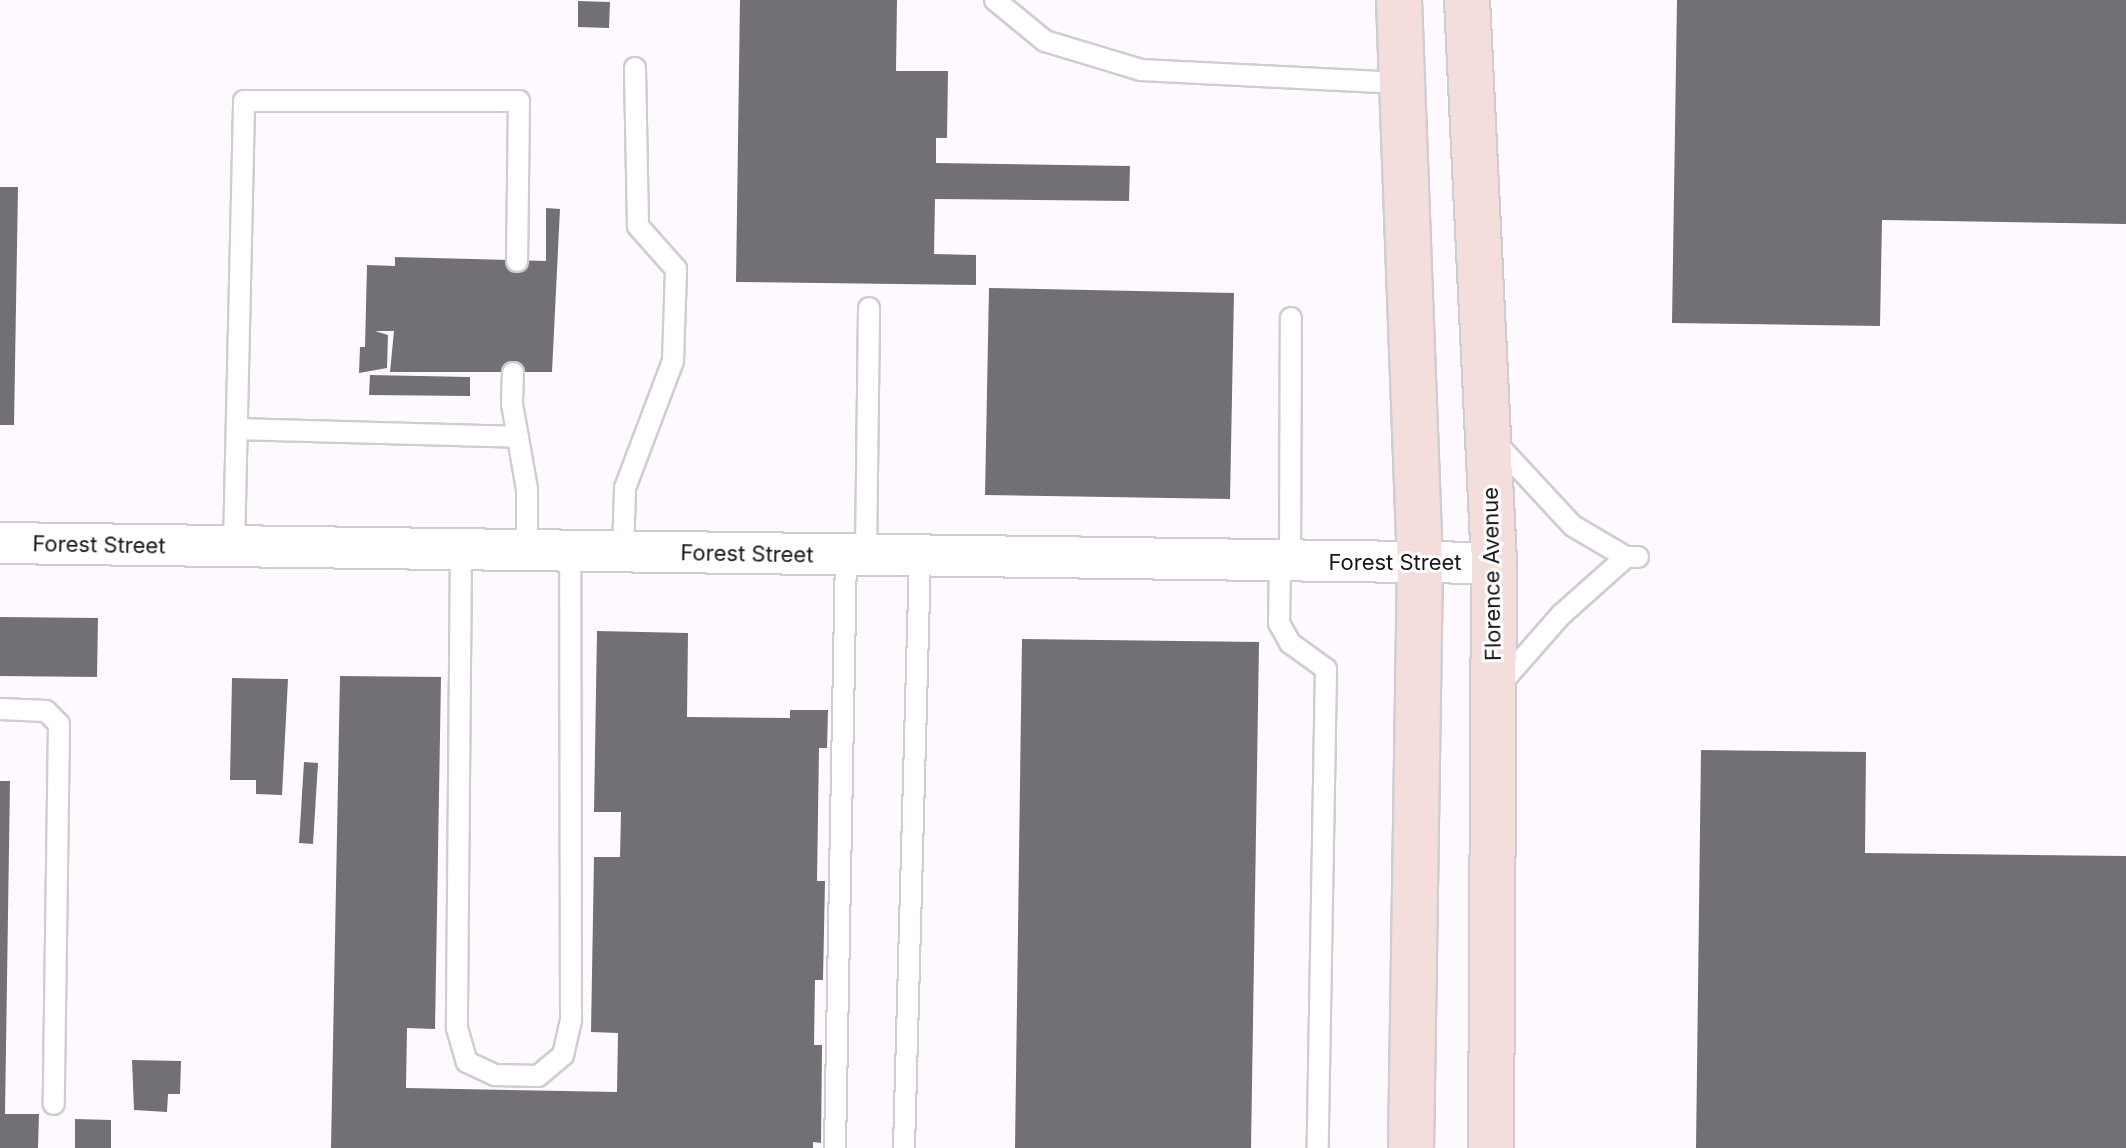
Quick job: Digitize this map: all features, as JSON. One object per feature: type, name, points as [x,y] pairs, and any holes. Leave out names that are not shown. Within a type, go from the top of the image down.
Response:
[{"type":"main road","points":[[1399,0],[1420,564],[1411,1148]]},
{"type":"main road","name":"Florence Avenue","points":[[1467,0],[1494,563],[1491,1148]]},
{"type":"main road","points":[[1400,83],[1460,103],[1474,124]]},
{"type":"street","name":"Forest Street","points":[[0,543],[1494,563]]},
{"type":"lane","points":[[995,0],[1045,41],[1141,70],[1400,83]]},
{"type":"lane","points":[[623,553],[625,488],[673,361],[676,269],[638,226],[635,68]]},
{"type":"lane","points":[[234,547],[244,101],[519,101],[517,261]]},
{"type":"lane","points":[[835,1148],[856,556],[869,308]]},
{"type":"lane","points":[[1291,318],[1285,562],[1279,623],[1290,643],[1326,669],[1318,1148]]},
{"type":"lane","points":[[513,373],[518,437],[527,489],[527,551]]},
{"type":"lane","points":[[237,429],[518,437]]},
{"type":"lane","points":[[1488,435],[1573,526],[1632,557],[1561,615],[1494,692]]},
{"type":"lane","points":[[461,550],[457,1028],[467,1062],[495,1075],[538,1076],[563,1055],[571,1019],[570,552]]},
{"type":"lane","points":[[904,1148],[920,557]]},
{"type":"lane","points":[[0,709],[46,711],[59,724],[54,1104]]},
{"type":"building","points":[[740,0],[897,0],[896,71],[948,71],[947,138],[936,138],[936,163],[1130,166],[1129,201],[935,199],[934,254],[976,255],[976,285],[736,282]]},
{"type":"building","points":[[1677,0],[2126,0],[2126,224],[1882,220],[1880,326],[1672,323]]},
{"type":"building","points":[[578,1],[610,2],[609,28],[578,27]]},
{"type":"building","points":[[0,187],[18,187],[14,425],[0,425]]},
{"type":"building","points":[[546,208],[560,209],[552,372],[390,372],[394,331],[375,331],[388,335],[387,368],[359,373],[360,347],[365,347],[367,265],[395,266],[395,257],[546,261]]},
{"type":"building","points":[[989,288],[1234,293],[1230,499],[985,495]]},
{"type":"building","points":[[370,375],[470,377],[470,396],[369,395]]},
{"type":"building","points":[[0,617],[98,618],[97,677],[0,676]]},
{"type":"building","points":[[597,631],[688,633],[687,717],[790,718],[790,710],[828,710],[827,748],[819,748],[817,881],[825,881],[823,980],[815,980],[814,1045],[822,1045],[821,1143],[813,1142],[813,1148],[331,1148],[340,676],[441,677],[435,1029],[407,1028],[406,1088],[617,1092],[618,1033],[591,1032],[594,857],[620,857],[621,812],[594,812]]},
{"type":"building","points":[[1022,639],[1259,642],[1251,1148],[1015,1148]]},
{"type":"building","points":[[232,678],[288,679],[282,795],[256,794],[256,780],[230,780]]},
{"type":"building","points":[[1701,750],[1866,752],[1865,853],[2126,856],[2126,1148],[1696,1148]]},
{"type":"building","points":[[304,762],[318,763],[313,844],[299,843]]},
{"type":"building","points":[[0,781],[10,781],[5,1114],[39,1114],[38,1148],[0,1148]]},
{"type":"building","points":[[132,1060],[181,1061],[180,1094],[168,1094],[167,1112],[134,1110]]},
{"type":"building","points":[[75,1119],[111,1120],[111,1148],[75,1148]]}]
